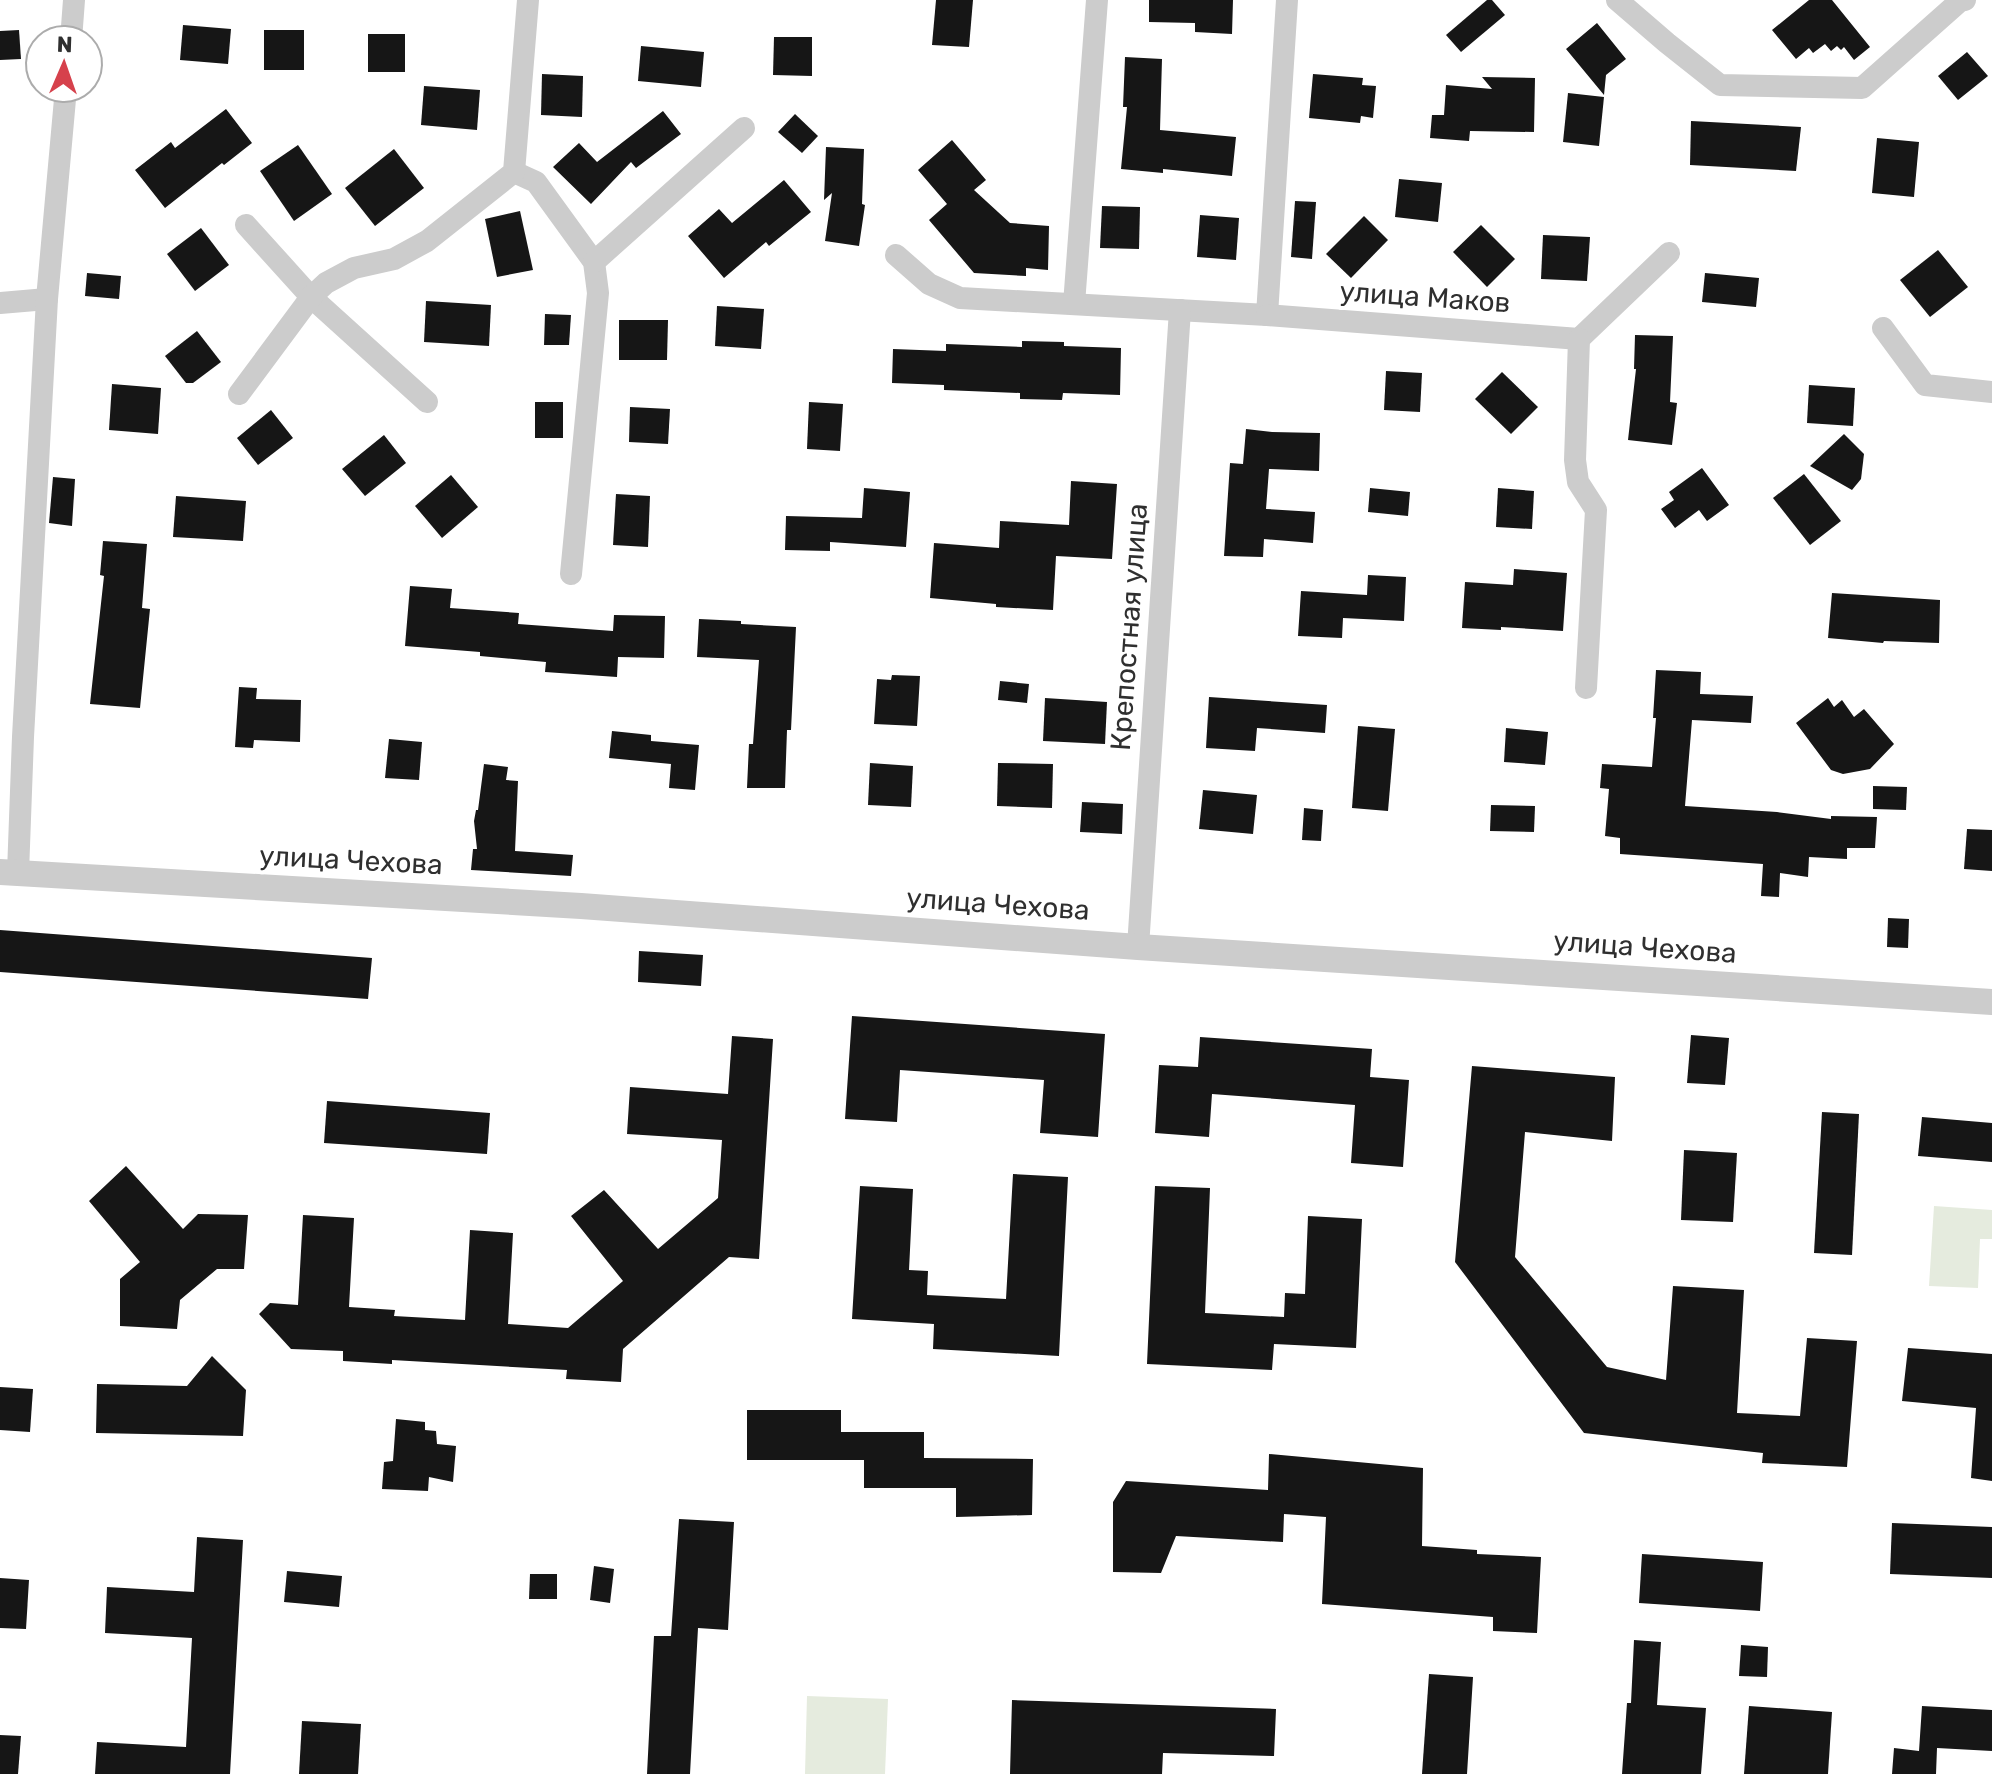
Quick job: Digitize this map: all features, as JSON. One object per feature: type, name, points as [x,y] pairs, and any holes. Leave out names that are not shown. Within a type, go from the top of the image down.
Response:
[{"type":"street","points":[[72,24],[74,0]]},
{"type":"street","points":[[239,394],[311,297],[326,283],[354,268],[394,259],[427,241],[514,172],[528,0]]},
{"type":"street","points":[[1074,304],[1097,0]]},
{"type":"street","points":[[896,255],[929,284],[960,298],[1267,315],[1287,0]]},
{"type":"street","points":[[1617,0],[1720,85],[1862,88],[1962,0]]},
{"type":"street","points":[[9,873],[23,737],[47,299],[65,104]]},
{"type":"street","points":[[594,262],[744,128]]},
{"type":"street","points":[[514,172],[536,182],[594,262],[598,293],[571,574]]},
{"type":"street","points":[[246,225],[311,297],[427,402]]},
{"type":"street","points":[[1586,688],[1596,510],[1578,482],[1575,460],[1579,339],[1669,253]]},
{"type":"street","points":[[0,303],[47,299]]},
{"type":"street","name":"Крепостная улица","points":[[1138,947],[1180,310]]},
{"type":"street","name":"улица Маков","points":[[1267,315],[1579,339]]},
{"type":"street","points":[[1883,328],[1925,385],[1992,392]]},
{"type":"street","name":"улица Чехова","points":[[9,873],[581,906],[1138,947],[1992,1002]]},
{"type":"shaded area","points":[[1934,1206],[1992,1210],[1992,1239],[1980,1239],[1978,1288],[1929,1286]]},
{"type":"shaded area","points":[[807,1696],[888,1699],[885,1774],[805,1774]]},
{"type":"building","points":[[936,0],[973,0],[969,47],[932,45]]},
{"type":"building","points":[[1149,0],[1233,0],[1232,34],[1195,32],[1195,23],[1149,22]]},
{"type":"building","points":[[1487,0],[1492,0],[1505,15],[1461,52],[1446,35]]},
{"type":"building","points":[[1809,0],[1832,0],[1870,47],[1854,60],[1844,47],[1841,50],[1837,46],[1831,51],[1825,44],[1813,53],[1809,48],[1796,59],[1772,30]]},
{"type":"building","points":[[1597,23],[1626,59],[1606,75],[1604,95],[1566,49]]},
{"type":"building","points":[[183,25],[231,29],[228,64],[180,60]]},
{"type":"building","points":[[19,30],[21,59],[0,60],[0,31]]},
{"type":"building","points":[[264,30],[304,30],[304,70],[264,70]]},
{"type":"building","points":[[368,34],[405,34],[405,72],[368,72]]},
{"type":"building","points":[[774,37],[812,37],[812,76],[773,75]]},
{"type":"building","points":[[641,46],[704,52],[701,87],[638,81]]},
{"type":"building","points":[[1967,52],[1988,76],[1958,100],[1938,76]]},
{"type":"building","points":[[1125,57],[1162,59],[1160,130],[1236,137],[1232,176],[1163,169],[1163,173],[1121,169],[1127,107],[1123,107]]},
{"type":"building","points":[[542,74],[583,76],[582,117],[541,115]]},
{"type":"building","points":[[1313,74],[1363,78],[1362,85],[1376,86],[1373,118],[1361,116],[1360,123],[1309,118]]},
{"type":"building","points":[[1482,77],[1535,78],[1534,132],[1470,131],[1469,141],[1430,138],[1432,115],[1444,115],[1446,85],[1492,89]]},
{"type":"building","points":[[424,86],[480,90],[477,130],[421,125]]},
{"type":"building","points":[[1568,93],[1604,97],[1599,146],[1563,142]]},
{"type":"building","points":[[226,109],[252,143],[165,208],[135,170],[171,142],[175,148]]},
{"type":"building","points":[[663,111],[681,134],[636,168],[631,162],[591,204],[553,167],[579,143],[597,162]]},
{"type":"building","points":[[795,114],[818,136],[802,153],[778,132]]},
{"type":"building","points":[[1691,121],[1801,127],[1796,171],[1690,165]]},
{"type":"building","points":[[1877,138],[1919,142],[1914,197],[1872,193]]},
{"type":"building","points":[[952,140],[986,180],[974,190],[1010,223],[1049,226],[1048,270],[1026,268],[1026,276],[974,273],[929,220],[947,204],[918,170]]},
{"type":"building","points":[[298,145],[332,194],[294,221],[260,171]]},
{"type":"building","points":[[826,147],[864,149],[862,204],[865,205],[859,246],[825,241],[832,193],[824,200]]},
{"type":"building","points":[[394,149],[424,188],[375,226],[345,188]]},
{"type":"building","points":[[1399,179],[1442,183],[1438,222],[1395,217]]},
{"type":"building","points":[[784,180],[811,212],[769,246],[766,242],[724,278],[688,236],[719,209],[732,223]]},
{"type":"building","points":[[1295,201],[1316,202],[1312,259],[1291,257]]},
{"type":"building","points":[[1102,206],[1140,207],[1139,249],[1100,248]]},
{"type":"building","points":[[520,211],[533,270],[497,277],[485,219]]},
{"type":"building","points":[[1200,215],[1239,218],[1236,260],[1197,257]]},
{"type":"building","points":[[1364,216],[1388,240],[1351,278],[1326,254]]},
{"type":"building","points":[[1481,225],[1515,259],[1487,287],[1453,252]]},
{"type":"building","points":[[201,228],[229,265],[195,291],[167,254]]},
{"type":"building","points":[[1543,235],[1590,237],[1587,281],[1541,279]]},
{"type":"building","points":[[1938,250],[1968,287],[1930,317],[1900,280]]},
{"type":"building","points":[[87,273],[121,276],[119,299],[85,296]]},
{"type":"building","points":[[1705,273],[1759,278],[1756,307],[1702,302]]},
{"type":"building","points":[[426,301],[491,305],[489,346],[424,342]]},
{"type":"building","points":[[717,306],[764,309],[761,349],[715,346]]},
{"type":"building","points":[[545,314],[571,315],[569,345],[544,345]]},
{"type":"building","points":[[619,320],[668,320],[667,360],[619,360]]},
{"type":"building","points":[[197,331],[221,362],[193,383],[186,383],[165,356]]},
{"type":"building","points":[[1635,335],[1673,336],[1670,402],[1677,403],[1672,445],[1628,440],[1636,369]]},
{"type":"building","points":[[1022,341],[1121,348],[1120,395],[1063,393],[1062,400],[1020,399],[1020,393],[944,390],[944,385],[892,383],[893,349],[946,351],[946,344],[1022,347]]},
{"type":"building","points":[[1386,371],[1422,373],[1420,412],[1384,410]]},
{"type":"building","points":[[1502,372],[1538,407],[1511,434],[1475,399]]},
{"type":"building","points":[[112,384],[161,388],[158,434],[109,430]]},
{"type":"building","points":[[1809,385],[1855,388],[1853,426],[1807,423]]},
{"type":"building","points":[[535,402],[563,402],[563,438],[535,438]]},
{"type":"building","points":[[809,402],[843,404],[840,451],[807,449]]},
{"type":"building","points":[[630,407],[670,409],[668,444],[629,442]]},
{"type":"building","points":[[271,410],[293,438],[258,465],[237,438]]},
{"type":"building","points":[[1246,429],[1320,433],[1319,471],[1269,469],[1266,509],[1315,512],[1313,543],[1264,539],[1263,557],[1224,556],[1230,463],[1243,464]]},
{"type":"building","points":[[1844,434],[1864,454],[1861,479],[1852,490],[1810,466]]},
{"type":"building","points":[[384,435],[406,463],[365,496],[342,469]]},
{"type":"building","points":[[1702,468],[1729,505],[1707,521],[1699,510],[1675,528],[1661,509],[1674,500],[1669,492]]},
{"type":"building","points":[[1804,474],[1841,521],[1810,545],[1773,498]]},
{"type":"building","points":[[451,475],[478,507],[442,538],[415,506]]},
{"type":"building","points":[[53,477],[75,479],[72,526],[49,523]]},
{"type":"building","points":[[1071,481],[1117,484],[1112,559],[1056,556],[1053,610],[996,607],[996,604],[930,598],[934,543],[999,548],[1000,521],[1069,525]]},
{"type":"building","points":[[864,488],[910,492],[906,547],[830,542],[830,551],[785,550],[786,516],[862,518]]},
{"type":"building","points":[[1370,488],[1410,492],[1408,516],[1368,512]]},
{"type":"building","points":[[1498,488],[1534,491],[1532,529],[1496,527]]},
{"type":"building","points":[[616,494],[650,496],[648,547],[613,545]]},
{"type":"building","points":[[176,496],[246,501],[243,541],[173,537]]},
{"type":"building","points":[[103,541],[147,544],[142,608],[150,609],[140,708],[90,704],[104,576],[100,575]]},
{"type":"building","points":[[1514,569],[1567,573],[1563,631],[1462,628],[1465,582],[1513,585]]},
{"type":"building","points":[[1368,575],[1406,577],[1404,621],[1343,618],[1342,638],[1298,636],[1301,591],[1367,595]]},
{"type":"building","points":[[410,586],[452,589],[450,608],[519,613],[518,624],[613,631],[614,615],[665,616],[664,658],[618,657],[617,677],[545,672],[546,662],[480,656],[480,652],[405,646]]},
{"type":"building","points":[[1832,593],[1940,600],[1939,643],[1883,643],[1828,638]]},
{"type":"building","points":[[699,619],[796,627],[785,788],[747,788],[759,660],[697,657]]},
{"type":"building","points":[[1656,670],[1701,672],[1700,694],[1753,696],[1751,723],[1692,720],[1685,806],[1831,819],[1831,816],[1877,817],[1875,848],[1847,848],[1847,859],[1809,857],[1808,877],[1780,873],[1779,897],[1761,896],[1763,864],[1620,854],[1620,838],[1605,836],[1609,789],[1600,788],[1602,764],[1652,767]]},
{"type":"building","points":[[892,675],[920,676],[917,726],[874,724],[877,679],[891,680]]},
{"type":"building","points":[[1000,681],[1029,684],[1027,703],[998,700]]},
{"type":"building","points":[[239,687],[257,688],[256,699],[301,700],[300,742],[254,740],[253,748],[235,747]]},
{"type":"building","points":[[1209,697],[1327,705],[1325,733],[1257,728],[1255,751],[1206,748]]},
{"type":"building","points":[[1045,698],[1107,702],[1105,744],[1043,741]]},
{"type":"building","points":[[1828,698],[1834,707],[1842,700],[1854,717],[1864,709],[1894,744],[1870,769],[1843,774],[1831,770],[1796,723]]},
{"type":"building","points":[[1358,726],[1395,729],[1388,811],[1352,808]]},
{"type":"building","points":[[1506,728],[1548,732],[1545,765],[1504,762]]},
{"type":"building","points":[[612,731],[651,735],[651,741],[699,745],[695,790],[669,788],[671,764],[609,758]]},
{"type":"building","points":[[389,739],[422,742],[419,780],[385,778]]},
{"type":"building","points":[[870,763],[913,766],[911,807],[868,805]]},
{"type":"building","points":[[998,763],[1053,764],[1052,808],[997,806]]},
{"type":"building","points":[[484,764],[508,767],[506,780],[518,781],[515,851],[573,855],[571,876],[471,870],[473,849],[477,849],[474,821]]},
{"type":"building","points":[[1873,786],[1907,787],[1906,810],[1873,809]]},
{"type":"building","points":[[1203,790],[1257,795],[1253,834],[1199,829]]},
{"type":"building","points":[[1082,802],[1123,804],[1122,834],[1080,832]]},
{"type":"building","points":[[1491,805],[1535,806],[1534,832],[1490,831]]},
{"type":"building","points":[[1304,808],[1323,810],[1321,841],[1302,840]]},
{"type":"building","points":[[1967,829],[1992,830],[1992,871],[1964,869]]},
{"type":"building","points":[[1888,918],[1909,919],[1908,948],[1887,947]]},
{"type":"building","points":[[0,930],[372,958],[368,999],[0,972]]},
{"type":"building","points":[[639,951],[703,955],[701,986],[638,982]]},
{"type":"building","points":[[852,1016],[1105,1034],[1098,1137],[1040,1133],[1044,1080],[900,1070],[897,1122],[845,1119]]},
{"type":"building","points":[[1691,1035],[1729,1038],[1725,1085],[1687,1083]]},
{"type":"building","points":[[732,1036],[773,1039],[759,1259],[729,1257],[623,1349],[621,1382],[566,1379],[567,1370],[392,1360],[392,1364],[343,1361],[343,1351],[291,1349],[259,1314],[270,1303],[298,1305],[303,1215],[354,1218],[349,1307],[395,1310],[394,1316],[465,1320],[470,1230],[513,1233],[508,1324],[568,1328],[623,1281],[571,1216],[604,1190],[658,1249],[718,1198],[722,1140],[627,1134],[630,1087],[728,1094]]},
{"type":"building","points":[[1200,1037],[1372,1049],[1370,1077],[1409,1080],[1403,1167],[1351,1163],[1355,1105],[1212,1094],[1209,1137],[1155,1133],[1159,1065],[1198,1067]]},
{"type":"building","points":[[1472,1066],[1615,1077],[1612,1141],[1525,1132],[1515,1257],[1607,1367],[1666,1380],[1673,1286],[1744,1290],[1737,1413],[1800,1416],[1807,1338],[1857,1341],[1847,1467],[1762,1463],[1763,1453],[1584,1433],[1455,1262]]},
{"type":"building","points":[[327,1101],[490,1113],[487,1154],[324,1143]]},
{"type":"building","points":[[1822,1112],[1859,1114],[1852,1255],[1814,1253]]},
{"type":"building","points":[[1922,1117],[1992,1123],[1992,1162],[1918,1156]]},
{"type":"building","points":[[1684,1150],[1737,1153],[1733,1222],[1681,1220]]},
{"type":"building","points":[[126,1166],[183,1229],[198,1214],[248,1215],[244,1269],[217,1269],[180,1300],[177,1329],[120,1326],[120,1279],[140,1262],[89,1201]]},
{"type":"building","points":[[1013,1174],[1068,1177],[1059,1356],[933,1349],[934,1324],[852,1319],[860,1186],[913,1189],[909,1270],[928,1271],[927,1295],[1006,1299]]},
{"type":"building","points":[[1155,1186],[1210,1188],[1205,1313],[1284,1317],[1285,1293],[1305,1294],[1308,1216],[1362,1219],[1356,1348],[1274,1344],[1272,1370],[1147,1364]]},
{"type":"building","points":[[1908,1348],[1992,1354],[1992,1481],[1971,1478],[1976,1408],[1902,1401]]},
{"type":"building","points":[[212,1356],[246,1390],[243,1436],[96,1433],[97,1384],[187,1386]]},
{"type":"building","points":[[0,1387],[33,1389],[30,1432],[0,1430]]},
{"type":"building","points":[[747,1410],[841,1410],[841,1432],[924,1432],[924,1458],[1033,1459],[1032,1515],[956,1517],[956,1488],[864,1488],[864,1460],[747,1460]]},
{"type":"building","points":[[396,1419],[425,1422],[425,1430],[436,1431],[437,1444],[456,1446],[453,1482],[429,1477],[428,1491],[382,1489],[384,1462],[393,1461]]},
{"type":"building","points":[[1269,1454],[1423,1468],[1422,1546],[1477,1550],[1477,1554],[1541,1557],[1537,1633],[1493,1631],[1493,1617],[1322,1604],[1326,1517],[1284,1514],[1283,1542],[1176,1536],[1161,1573],[1113,1572],[1113,1502],[1126,1481],[1268,1490]]},
{"type":"building","points":[[679,1519],[734,1522],[728,1630],[698,1628],[690,1774],[647,1774],[654,1636],[671,1636]]},
{"type":"building","points":[[1892,1523],[1992,1527],[1992,1578],[1890,1574]]},
{"type":"building","points":[[197,1537],[243,1540],[230,1774],[95,1774],[97,1742],[186,1747],[192,1638],[105,1633],[107,1587],[194,1592]]},
{"type":"building","points":[[1642,1554],[1763,1562],[1760,1611],[1639,1603]]},
{"type":"building","points":[[594,1566],[614,1569],[610,1603],[590,1600]]},
{"type":"building","points":[[287,1571],[342,1576],[339,1607],[284,1602]]},
{"type":"building","points":[[530,1574],[557,1574],[557,1599],[529,1599]]},
{"type":"building","points":[[0,1578],[29,1580],[26,1629],[0,1628]]},
{"type":"building","points":[[1634,1640],[1661,1642],[1657,1705],[1706,1708],[1701,1774],[1622,1774],[1627,1703],[1631,1703]]},
{"type":"building","points":[[1741,1645],[1768,1647],[1767,1677],[1739,1676]]},
{"type":"building","points":[[1429,1674],[1473,1677],[1467,1774],[1422,1774]]},
{"type":"building","points":[[1012,1700],[1276,1709],[1274,1756],[1163,1753],[1162,1774],[1010,1774]]},
{"type":"building","points":[[1749,1706],[1832,1712],[1828,1774],[1744,1774]]},
{"type":"building","points":[[1922,1706],[1992,1710],[1992,1751],[1937,1748],[1936,1774],[1892,1774],[1894,1748],[1919,1751]]},
{"type":"building","points":[[302,1721],[361,1724],[358,1774],[299,1774]]},
{"type":"building","points":[[0,1735],[21,1736],[18,1774],[0,1774]]}]
